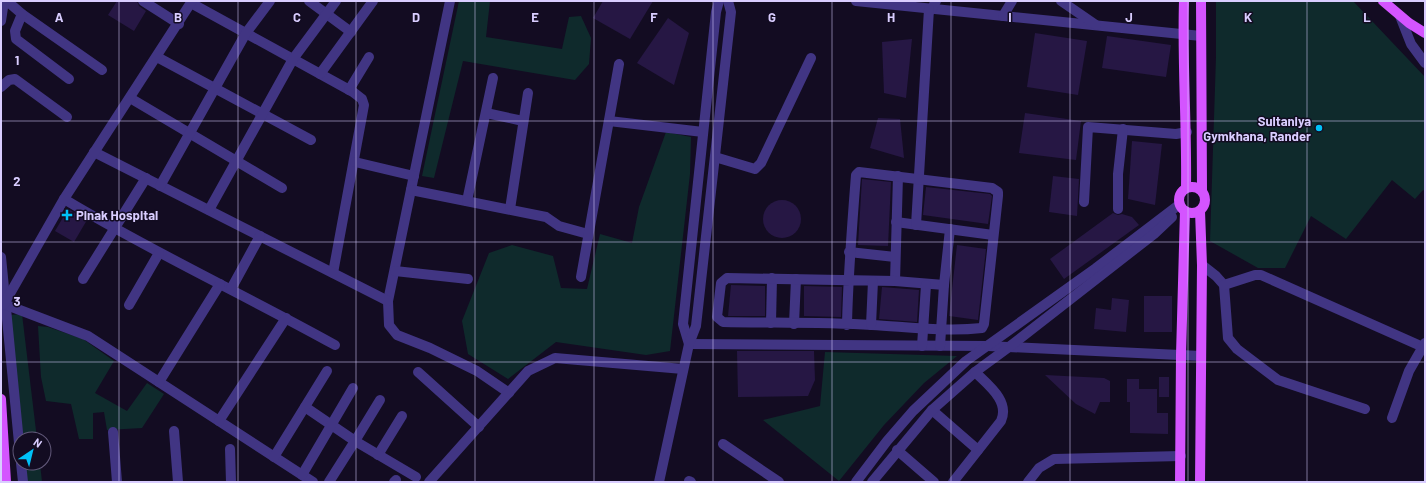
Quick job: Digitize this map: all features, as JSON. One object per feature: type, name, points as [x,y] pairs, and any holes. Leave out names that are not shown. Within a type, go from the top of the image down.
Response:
[{"type":"main road","points":[[1184,1],[1183,35],[1187,132],[1186,188]]},
{"type":"main road","points":[[1182,208],[1191,213],[1200,210],[1203,208],[1206,199],[1202,191],[1201,1]]},
{"type":"main road","points":[[1383,1],[1400,16],[1425,33]]},
{"type":"main road","points":[[1180,482],[1182,208],[1180,193],[1186,188],[1195,186],[1202,191]]},
{"type":"main road","points":[[1200,210],[1202,265],[1200,482]]},
{"type":"main road","points":[[1,405],[6,482]]},
{"type":"street","points":[[1,21],[4,1]]},
{"type":"street","points":[[7,1],[22,14],[102,70]]},
{"type":"street","points":[[143,1],[179,24]]},
{"type":"street","points":[[160,186],[246,33],[270,1]]},
{"type":"street","points":[[310,1],[351,32]]},
{"type":"street","points":[[209,210],[264,114],[293,59],[336,1]]},
{"type":"street","points":[[320,74],[373,1]]},
{"type":"street","points":[[450,1],[388,301],[389,326],[397,335],[430,348],[477,371],[508,393]]},
{"type":"street","points":[[689,344],[683,324],[716,12],[719,1]]},
{"type":"street","points":[[659,482],[683,369],[689,344],[696,326],[731,12],[728,1]]},
{"type":"street","points":[[856,1],[932,7],[1003,16],[1201,36]]},
{"type":"street","points":[[1003,16],[1012,1]]},
{"type":"street","points":[[1062,1],[1097,26]]},
{"type":"street","points":[[3,305],[64,199],[192,2],[349,90],[362,99],[364,105],[355,162],[333,273]]},
{"type":"street","points":[[916,225],[932,7]]},
{"type":"street","points":[[22,14],[15,31],[16,39],[69,79]]},
{"type":"street","points":[[1400,16],[1411,44],[1425,63]]},
{"type":"street","points":[[157,57],[311,140]]},
{"type":"street","points":[[349,90],[369,57]]},
{"type":"street","points":[[715,157],[755,169],[761,163],[811,58]]},
{"type":"street","points":[[581,278],[619,64]]},
{"type":"street","points":[[467,200],[493,78]]},
{"type":"street","points":[[1,87],[9,80],[16,79],[66,116]]},
{"type":"street","points":[[510,209],[528,93]]},
{"type":"street","points":[[130,98],[282,188]]},
{"type":"street","points":[[486,113],[524,121]]},
{"type":"street","points":[[608,121],[703,132]]},
{"type":"street","points":[[1084,202],[1088,127],[1176,134],[1187,132]]},
{"type":"street","points":[[1118,209],[1118,174],[1122,129]]},
{"type":"street","points":[[94,152],[388,301]]},
{"type":"street","points":[[355,162],[414,176]]},
{"type":"street","points":[[847,325],[848,280],[849,252],[857,173],[860,171],[996,189],[998,196],[983,326],[979,328],[924,329],[871,325],[847,325],[794,324],[723,322],[717,317],[720,288],[724,280],[727,278],[772,278],[796,279],[848,280],[873,281],[895,281],[926,285],[944,285]]},
{"type":"street","points":[[895,281],[894,257],[898,176]]},
{"type":"street","points":[[82,278],[146,178]]},
{"type":"street","points":[[411,190],[546,217],[559,226],[588,234]]},
{"type":"street","points":[[64,199],[113,228],[335,345]]},
{"type":"street","points":[[856,482],[887,441],[913,411],[966,361],[1182,208]]},
{"type":"street","points":[[872,482],[897,450],[932,410],[975,372],[1154,234],[1182,208]]},
{"type":"street","points":[[896,222],[993,235]]},
{"type":"street","points":[[940,346],[944,285],[950,229]]},
{"type":"street","points":[[231,290],[260,236]]},
{"type":"street","points":[[849,252],[894,257]]},
{"type":"street","points":[[129,304],[160,253]]},
{"type":"street","points":[[1,257],[3,305],[18,431]]},
{"type":"street","points":[[1202,265],[1216,276],[1224,285],[1228,338],[1237,349],[1278,380],[1364,409]]},
{"type":"street","points":[[395,271],[468,279]]},
{"type":"street","points":[[1224,285],[1255,275],[1261,275],[1424,345],[1409,371],[1392,418]]},
{"type":"street","points":[[771,323],[772,278]]},
{"type":"street","points":[[794,324],[796,279]]},
{"type":"street","points":[[871,325],[873,281]]},
{"type":"street","points":[[159,382],[220,284]]},
{"type":"street","points":[[922,346],[926,285]]},
{"type":"street","points":[[3,305],[88,336],[313,482]]},
{"type":"street","points":[[219,421],[286,318]]},
{"type":"street","points":[[689,344],[988,346],[1201,356]]},
{"type":"street","points":[[429,482],[528,372],[555,358],[683,369]]},
{"type":"street","points":[[274,457],[327,371]]},
{"type":"street","points":[[418,372],[479,427]]},
{"type":"street","points":[[953,482],[1002,421],[1005,413],[1001,401],[975,372]]},
{"type":"street","points":[[302,475],[353,388]]},
{"type":"street","points":[[329,482],[380,400]]},
{"type":"street","points":[[1,405],[15,406]]},
{"type":"street","points":[[305,407],[354,441],[416,477]]},
{"type":"street","points":[[932,410],[978,450]]},
{"type":"street","points":[[378,455],[402,416]]},
{"type":"street","points":[[174,431],[178,482]]},
{"type":"street","points":[[113,432],[117,482]]},
{"type":"street","points":[[723,444],[778,482]]},
{"type":"street","points":[[230,449],[230,482]]},
{"type":"street","points":[[897,450],[934,482]]},
{"type":"street","points":[[1028,482],[1039,468],[1054,459],[1180,456]]},
{"type":"street","points":[[22,471],[23,482]]},
{"type":"green space","points":[[459,1],[490,1],[486,37],[562,49],[569,17],[581,16],[591,38],[589,64],[575,80],[463,61],[434,178],[422,176]]},
{"type":"green space","name":"Sultaniya Gymkhana, Rander","points":[[1216,1],[1353,1],[1425,77],[1425,191],[1423,190],[1415,199],[1392,180],[1346,239],[1311,216],[1285,268],[1258,268],[1210,241],[1216,57]]},
{"type":"green space","points":[[666,132],[691,137],[690,174],[670,351],[646,355],[556,342],[508,379],[468,354],[462,321],[489,253],[512,245],[553,256],[561,288],[587,289],[600,234],[632,243],[639,207]]},
{"type":"green space","points":[[22,314],[36,431],[21,431],[9,315]]},
{"type":"green space","points":[[38,326],[48,327],[83,339],[114,361],[95,393],[127,411],[147,383],[164,394],[142,428],[107,430],[104,412],[93,413],[93,439],[79,439],[71,404],[46,401],[41,377]]},
{"type":"green space","points":[[825,352],[957,356],[924,383],[884,425],[839,481],[763,420],[820,406]]},
{"type":"green space","points":[[25,471],[41,471],[42,482],[26,482]]},
{"type":"building","points":[[117,1],[137,1],[139,6],[146,11],[134,31],[108,15]]},
{"type":"building","points":[[603,1],[653,1],[630,39],[593,18]]},
{"type":"building","points":[[668,18],[689,33],[674,85],[637,63]]},
{"type":"building","points":[[1035,33],[1087,41],[1078,95],[1027,87]]},
{"type":"building","points":[[1107,36],[1171,45],[1166,77],[1102,68]]},
{"type":"building","points":[[912,39],[906,98],[884,93],[882,42]]},
{"type":"building","points":[[1025,113],[1081,121],[1076,160],[1019,153]]},
{"type":"building","points":[[878,118],[900,119],[904,158],[870,148]]},
{"type":"building","points":[[1132,141],[1162,144],[1155,205],[1128,199]]},
{"type":"building","points":[[1053,176],[1079,179],[1077,216],[1049,212]]},
{"type":"building","points":[[862,179],[891,182],[888,246],[858,245]]},
{"type":"building","points":[[926,187],[990,194],[992,196],[988,224],[923,215]]},
{"type":"building","points":[[778,200],[786,200],[793,203],[798,208],[801,219],[798,230],[793,235],[786,238],[778,238],[771,235],[766,230],[763,223],[763,215],[766,208],[771,203]]},
{"type":"building","points":[[68,209],[87,220],[74,242],[55,231]]},
{"type":"building","points":[[1113,213],[1132,217],[1139,225],[1064,279],[1050,259]]},
{"type":"building","points":[[957,245],[986,249],[978,320],[949,316]]},
{"type":"building","points":[[731,285],[765,286],[765,316],[728,316]]},
{"type":"building","points":[[804,286],[842,287],[841,317],[804,316]]},
{"type":"building","points":[[882,287],[919,290],[917,322],[879,319]]},
{"type":"building","points":[[1144,296],[1172,296],[1172,332],[1144,332]]},
{"type":"building","points":[[1112,298],[1129,300],[1126,332],[1094,329],[1096,308],[1111,310]]},
{"type":"building","points":[[737,351],[814,351],[815,380],[808,396],[738,397]]},
{"type":"building","points":[[1045,375],[1104,378],[1110,381],[1110,402],[1100,402],[1095,414],[1076,404]]},
{"type":"building","points":[[1159,377],[1169,377],[1169,397],[1159,397]]},
{"type":"building","points":[[1127,379],[1139,379],[1139,389],[1157,389],[1157,413],[1168,413],[1168,434],[1130,433],[1130,402],[1127,402]]},
{"type":"place","name":"Sultaniya Gymkhana, Rander","points":[[1319,128]]},
{"type":"place","name":"Pinak Hospital","points":[[67,215]]}]
